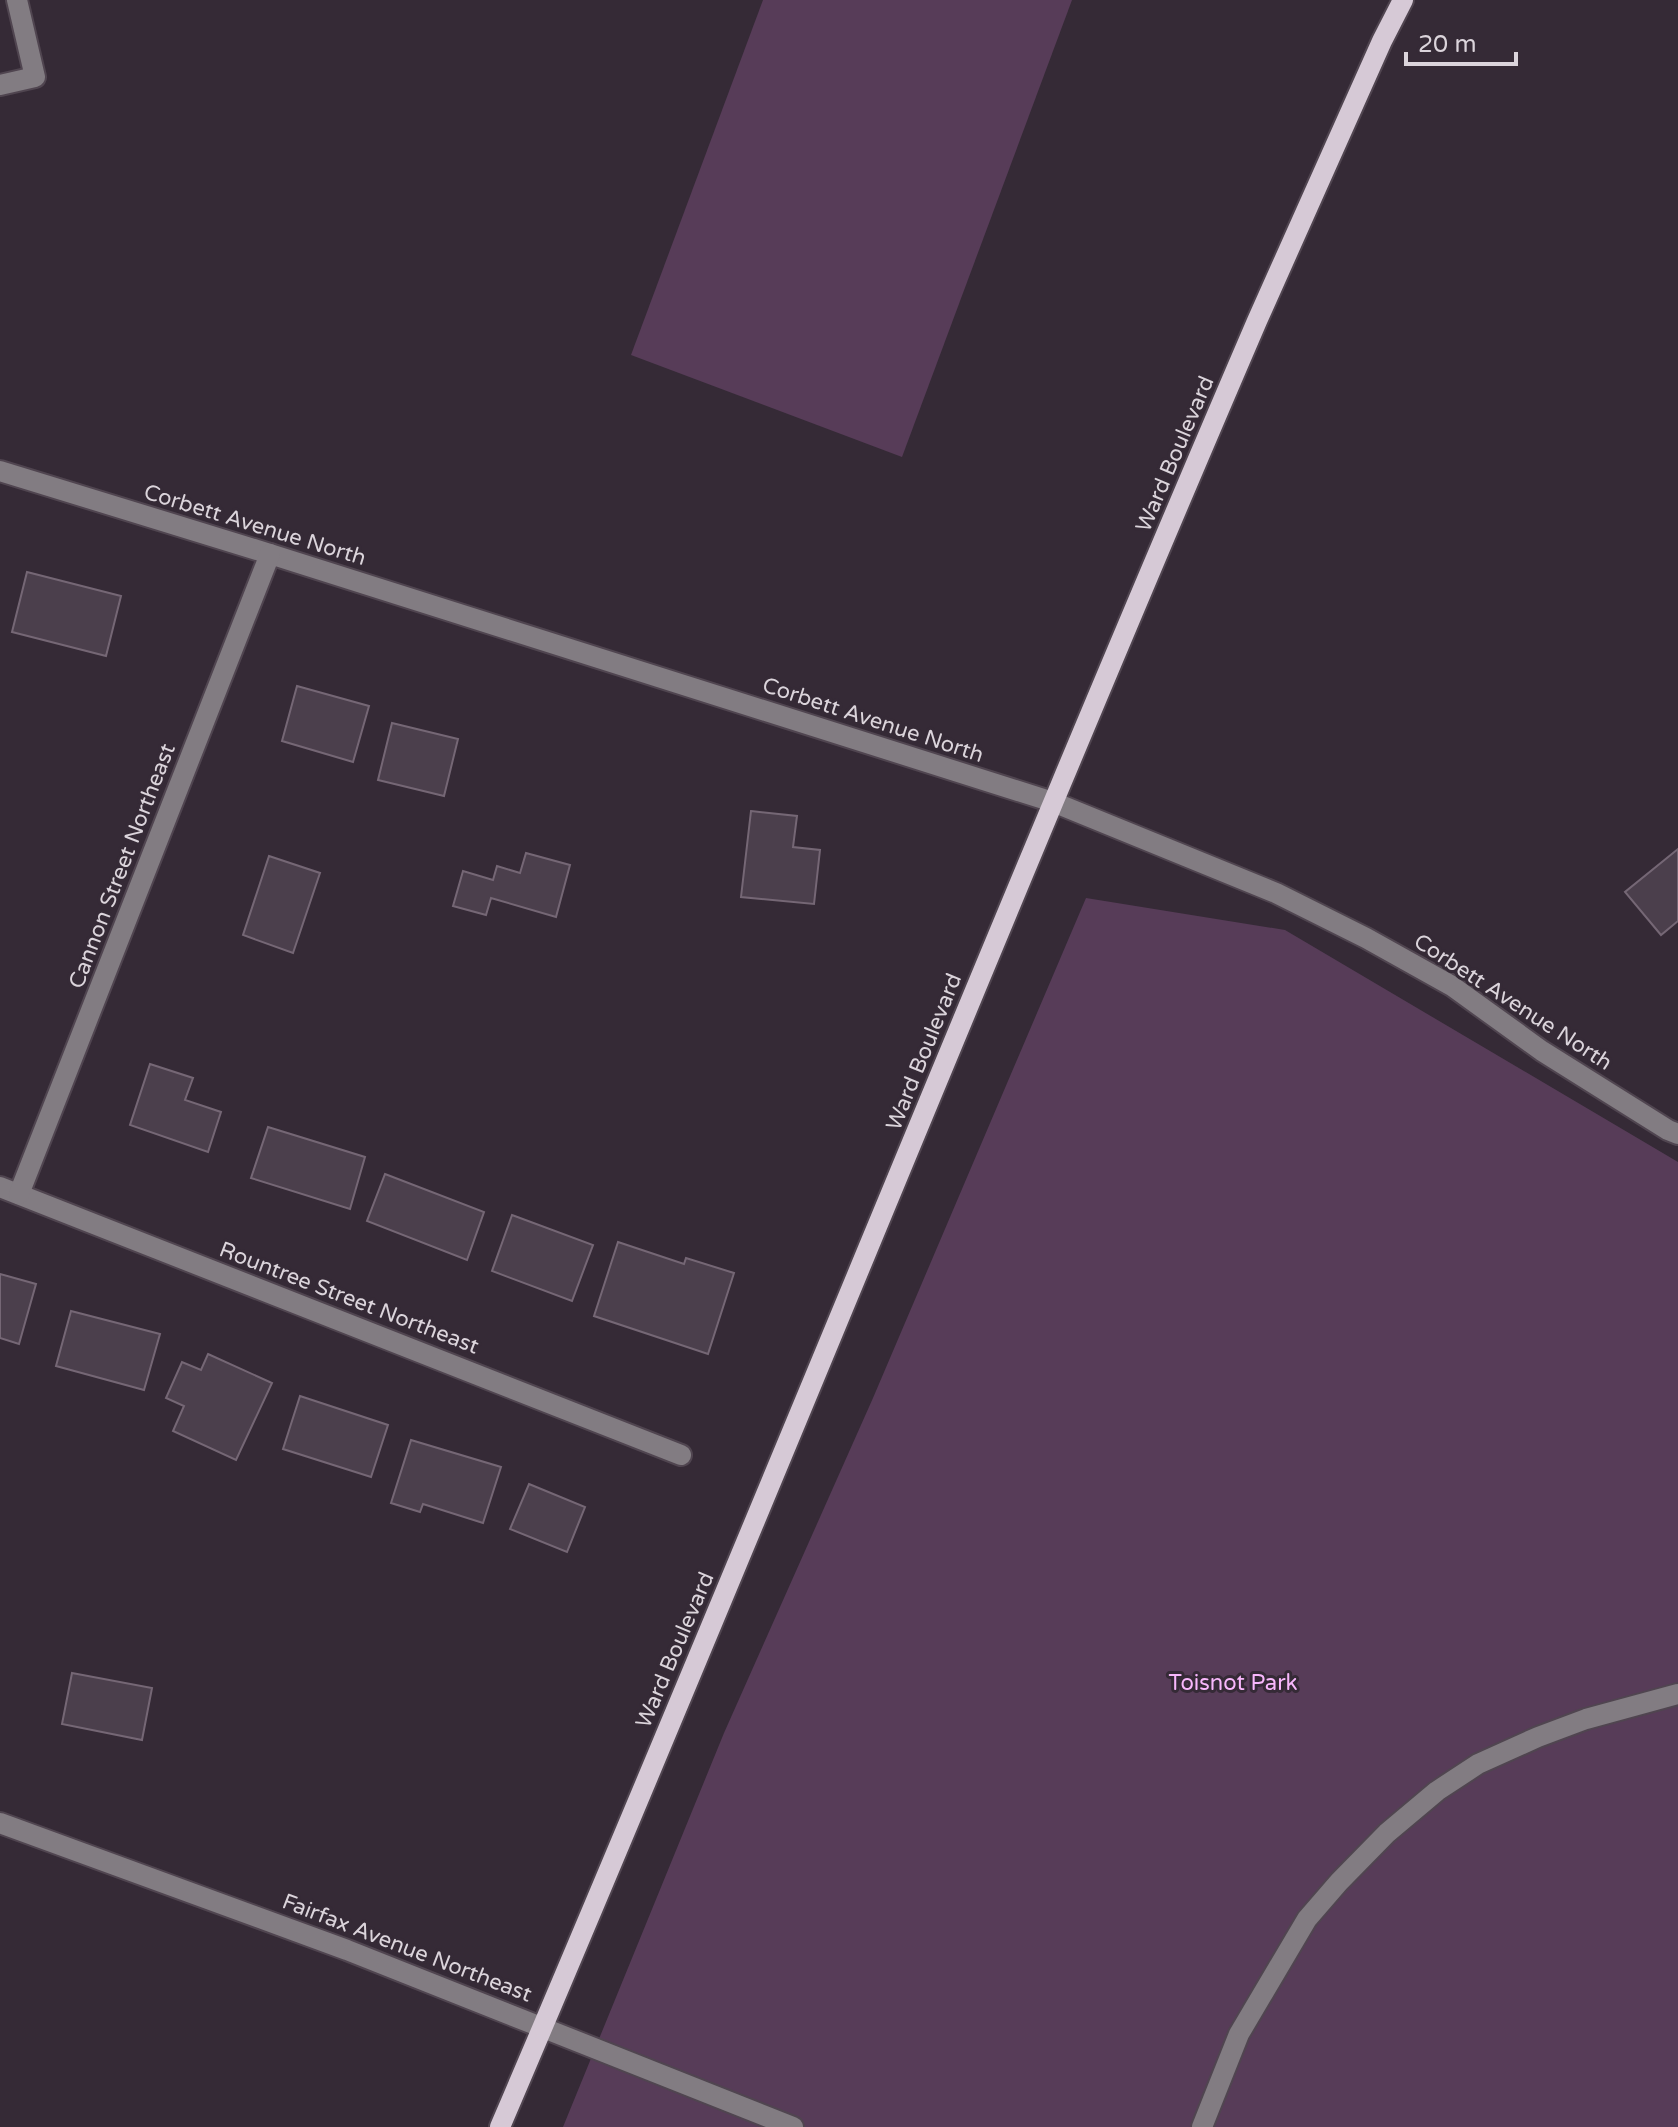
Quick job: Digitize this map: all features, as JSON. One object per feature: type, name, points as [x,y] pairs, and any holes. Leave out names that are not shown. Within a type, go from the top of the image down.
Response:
[{"type":"main road","name":"Ward Boulevard","points":[[500,2127],[763,1504],[1053,802],[1259,317],[1403,0]]},
{"type":"street","points":[[0,85],[35,77],[17,0]]},
{"type":"street","name":"Corbett Avenue North","points":[[0,471],[1053,802],[1276,893],[1366,938],[1452,986],[1542,1051],[1678,1134]]},
{"type":"street","name":"Cannon Street Northeast","points":[[10,1190],[270,554]]},
{"type":"street","name":"Rountree Street Northeast","points":[[10,1190],[681,1455]]},
{"type":"street","points":[[1202,2127],[1239,2034],[1307,1919],[1387,1833],[1437,1791],[1478,1764],[1586,1719],[1678,1694]]},
{"type":"street","name":"Fairfax Avenue Northeast","points":[[0,1823],[332,1944],[793,2127]]},
{"type":"green space","points":[[763,0],[1072,0],[902,457],[631,355]]},
{"type":"green space","name":"Toisnot Park","points":[[1086,898],[1285,930],[1678,1162],[1678,2127],[563,2127],[724,1733],[873,1398]]},
{"type":"building","points":[[27,572],[121,596],[106,656],[12,632]]},
{"type":"building","points":[[297,686],[369,706],[353,762],[282,741]]},
{"type":"building","points":[[392,723],[458,739],[444,796],[378,780]]},
{"type":"building","points":[[751,811],[797,816],[793,847],[820,850],[814,904],[741,897]]},
{"type":"building","points":[[1678,849],[1678,921],[1661,935],[1625,892]]},
{"type":"building","points":[[526,853],[570,865],[556,917],[491,898],[486,915],[453,906],[463,871],[493,880],[497,866],[520,873]]},
{"type":"building","points":[[269,856],[320,873],[293,953],[243,935]]},
{"type":"building","points":[[150,1064],[193,1078],[185,1100],[221,1112],[208,1152],[130,1125]]},
{"type":"building","points":[[268,1127],[365,1157],[350,1209],[251,1178]]},
{"type":"building","points":[[385,1174],[484,1212],[467,1260],[367,1221]]},
{"type":"building","points":[[512,1215],[593,1245],[572,1301],[492,1271]]},
{"type":"building","points":[[618,1242],[684,1264],[686,1258],[734,1273],[708,1354],[594,1316]]},
{"type":"building","points":[[0,1274],[36,1284],[19,1344],[0,1338]]},
{"type":"building","points":[[71,1311],[160,1334],[144,1390],[56,1366]]},
{"type":"building","points":[[208,1354],[272,1383],[236,1460],[173,1431],[184,1406],[166,1398],[182,1362],[201,1370]]},
{"type":"building","points":[[300,1396],[388,1425],[371,1477],[283,1449]]},
{"type":"building","points":[[411,1440],[501,1467],[483,1523],[423,1504],[420,1512],[391,1503]]},
{"type":"building","points":[[529,1484],[585,1507],[567,1552],[510,1529]]},
{"type":"building","points":[[72,1673],[152,1688],[142,1740],[62,1724]]}]
